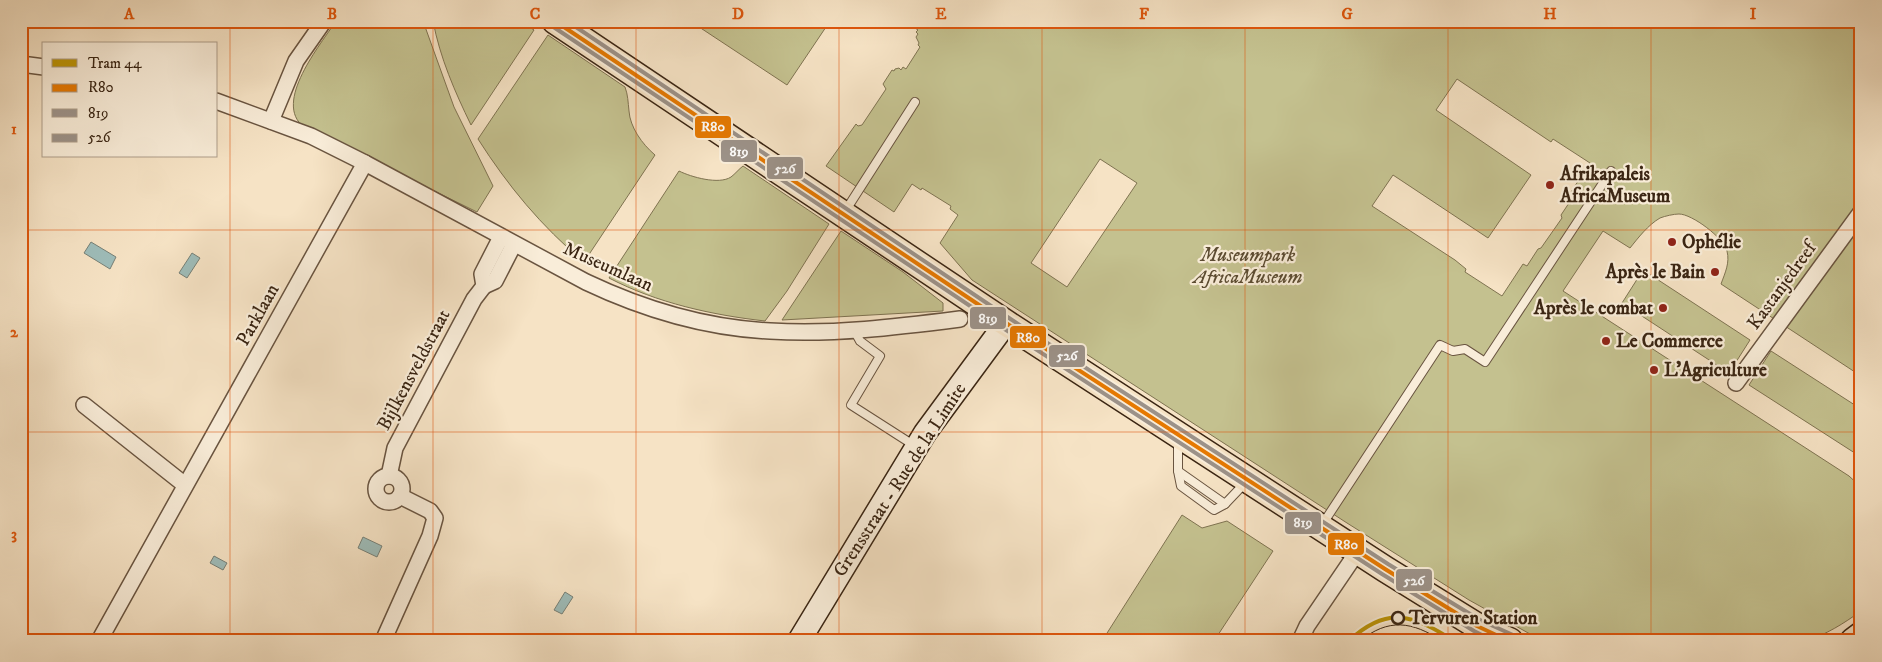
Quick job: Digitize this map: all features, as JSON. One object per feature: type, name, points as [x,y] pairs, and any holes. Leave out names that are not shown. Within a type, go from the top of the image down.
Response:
[{"type":"main road","points":[[555,21],[1006,324],[1358,551],[1478,626],[1510,641]]},
{"type":"main road","points":[[1854,641],[1861,637]]},
{"type":"street","points":[[272,122],[296,61],[324,21]]},
{"type":"street","points":[[21,64],[42,67]]},
{"type":"street","name":"Museumlaan","points":[[218,103],[310,136],[365,163],[507,241],[616,296],[684,317],[721,326],[768,331],[818,332],[960,319]]},
{"type":"street","name":"Parklaan","points":[[98,641],[365,163]]},
{"type":"street","name":"Kastanjedreef","points":[[1736,383],[1861,212]]},
{"type":"street","name":"Bijlkensveldstraat","points":[[383,641],[430,536],[435,518],[430,511],[400,496],[397,500],[383,501],[377,494],[376,489],[380,480],[388,476],[395,448],[474,299],[484,286],[495,281],[507,241]]},
{"type":"street","name":"Grensstraat - Rue de la Limite","points":[[799,641],[935,418],[1006,324]]},
{"type":"street","points":[[84,405],[185,485]]},
{"type":"street","points":[[388,476],[401,483],[402,492],[400,496]]},
{"type":"street","points":[[1300,641],[1307,626],[1358,551]]},
{"type":"lane","points":[[843,214],[915,102]]},
{"type":"lane","points":[[1321,527],[1440,345],[1453,351],[1465,349],[1485,362],[1611,172]]},
{"type":"lane","points":[[854,330],[860,341],[880,356],[851,405],[917,447]]},
{"type":"lane","points":[[1178,434],[1178,470],[1181,486],[1214,510],[1225,504],[1248,479]]},
{"type":"lane","points":[[1178,470],[1225,504]]},
{"type":"green space","points":[[336,21],[423,21],[454,107],[493,186],[477,212],[304,127],[296,116],[293,104],[296,89],[311,58]]},
{"type":"green space","points":[[433,21],[521,21],[534,30],[471,125],[449,74]]},
{"type":"green space","points":[[690,21],[818,21],[826,27],[787,85]]},
{"type":"green space","name":"Museumpark AfricaMuseum","points":[[905,21],[1861,21],[1861,376],[1721,284],[1728,260],[1725,246],[1707,228],[1685,215],[1675,214],[1660,218],[1647,228],[1630,248],[1603,231],[1563,291],[1849,476],[1861,487],[1861,611],[1835,628],[1806,641],[1547,641],[1530,634],[1469,600],[972,280],[940,243],[958,215],[950,209],[951,206],[912,184],[894,212],[826,166],[856,124],[858,126],[862,125],[886,89],[883,84],[892,70],[894,71],[899,68],[901,70],[903,67],[906,69],[920,47],[916,37],[918,30]],"holes":[[[1457,79],[1551,142],[1553,139],[1590,163],[1569,195],[1573,197],[1561,215],[1562,218],[1527,266],[1523,264],[1502,296],[1465,272],[1466,269],[1455,260],[1372,206],[1393,175],[1488,238],[1531,175],[1436,110]],[[1100,159],[1137,183],[1067,287],[1031,263]]]},
{"type":"green space","points":[[548,35],[625,87],[634,129],[655,155],[584,262],[539,220],[526,205],[478,139]]},
{"type":"green space","points":[[743,166],[829,224],[787,291],[765,321],[685,307],[627,287],[609,278],[679,171],[698,178],[720,180],[731,177]]},
{"type":"green space","points":[[841,231],[903,272],[943,303],[943,311],[782,320]]},
{"type":"green space","points":[[1643,270],[1750,340],[1729,373],[1622,303]]},
{"type":"green space","points":[[1771,351],[1861,409],[1861,457],[1749,385]]},
{"type":"green space","points":[[1182,515],[1202,528],[1227,521],[1273,551],[1214,641],[1102,641]]},
{"type":"water","points":[[91,242],[116,257],[110,269],[84,253]]},
{"type":"water","points":[[192,253],[200,258],[187,278],[179,273]]},
{"type":"water","points":[[363,537],[382,546],[377,557],[358,548]]},
{"type":"water","points":[[214,556],[227,563],[223,570],[210,563]]},
{"type":"water","points":[[565,592],[573,597],[562,614],[554,610]]},
{"type":"tram line","name":"44","points":[[1349,641],[1376,622],[1388,618],[1413,620],[1440,632],[1454,641]]},
{"type":"tram line","points":[[1360,641],[1380,628],[1400,625],[1420,629],[1442,641]]},
{"type":"transit line","name":"R80","points":[[555,21],[1006,323],[1385,569],[1477,626],[1509,641]]},
{"type":"transit line","name":"526","points":[[567,21],[1009,318],[1388,564],[1480,620],[1513,635]]},
{"type":"transit line","name":"819","points":[[552,26],[1003,328],[1382,574],[1474,631],[1494,641]]},
{"type":"place","name":"Afrikapaleis AfricaMuseum","points":[[1550,185]]},
{"type":"place","name":"Ophélie","points":[[1672,242]]},
{"type":"place","name":"Après le Bain","points":[[1715,272]]},
{"type":"place","name":"Après le combat","points":[[1663,308]]},
{"type":"place","name":"Le Commerce","points":[[1606,341]]},
{"type":"place","name":"L'Agriculture","points":[[1654,370]]},
{"type":"place","name":"Tervuren Station","points":[[1398,618]]}]
